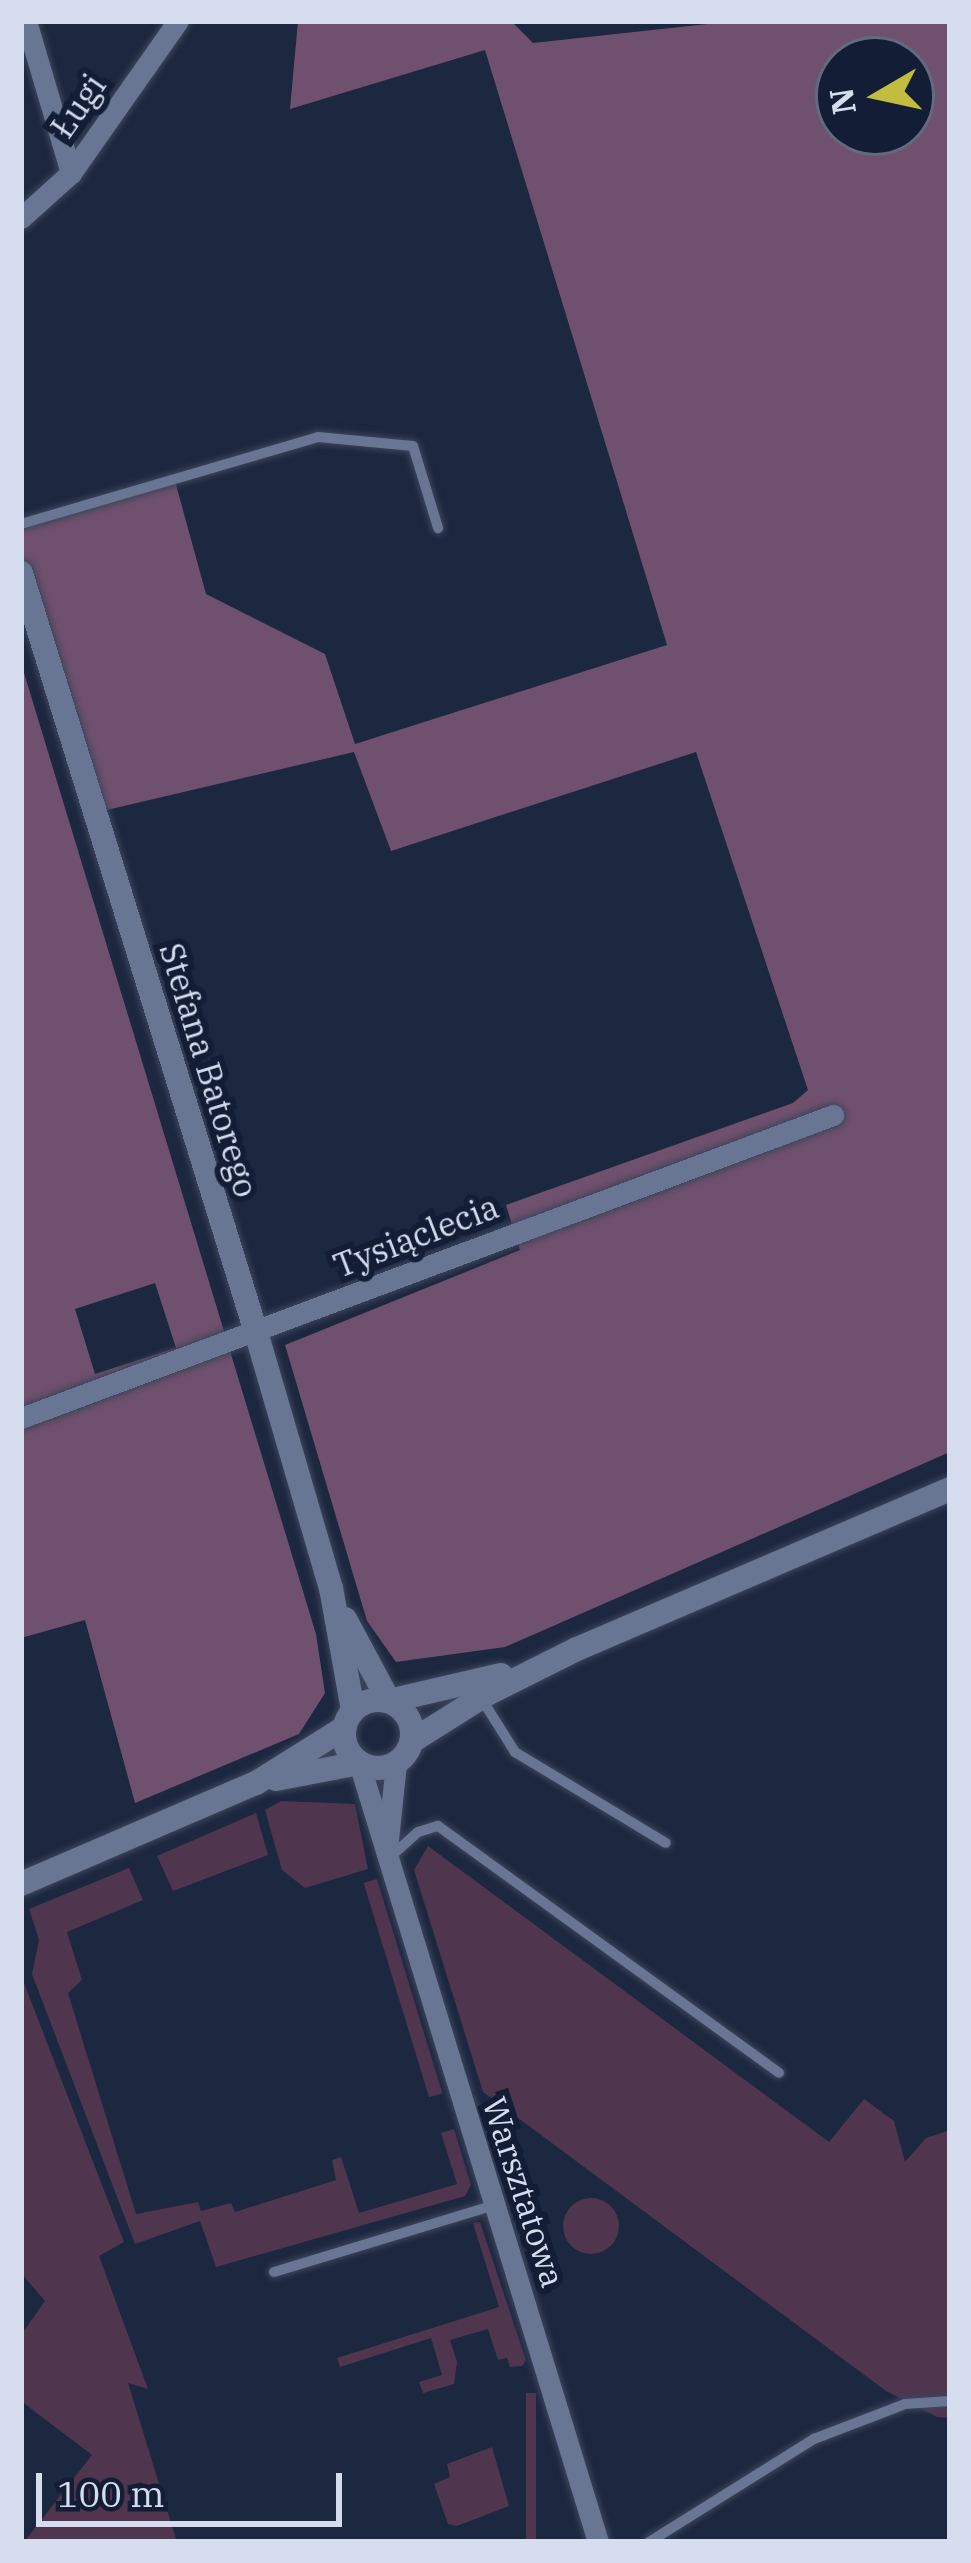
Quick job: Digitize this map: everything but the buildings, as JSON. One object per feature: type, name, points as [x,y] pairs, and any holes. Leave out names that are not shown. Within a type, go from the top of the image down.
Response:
[{"type":"street","points":[[26,21],[71,173]]},
{"type":"street","name":"Ługi","points":[[21,218],[71,173],[178,21]]},
{"type":"street","name":"Stefana Batorego","points":[[21,573],[331,1588],[349,1719]]},
{"type":"street","name":"Tysiąclecia","points":[[21,1418],[833,1115]]},
{"type":"street","points":[[21,1884],[256,1783],[370,1700],[389,1701],[488,1680],[577,1649],[950,1490]]},
{"type":"street","name":"Stefana Batorego","points":[[331,1588],[389,1701]]},
{"type":"street","points":[[349,1719],[346,1748],[358,1762],[377,1769],[396,1764],[412,1741],[481,1698],[577,1649]]},
{"type":"street","points":[[389,1701],[410,1721],[412,1741]]},
{"type":"street","points":[[256,1783],[358,1762]]},
{"type":"street","name":"Warsztatowa","points":[[358,1762],[385,1862],[598,2542]]},
{"type":"street","name":"Warsztatowa","points":[[385,1862],[396,1764]]},
{"type":"lane","points":[[21,524],[318,437],[413,446],[438,528]]},
{"type":"lane","points":[[481,1698],[515,1752],[666,1843]]},
{"type":"lane","points":[[385,1862],[418,1832],[438,1826],[779,2073]]},
{"type":"lane","points":[[274,2272],[494,2205]]},
{"type":"lane","points":[[649,2542],[814,2439],[905,2404],[950,2401]]},
{"type":"shaded area","points":[[298,21],[511,21],[533,43],[735,21],[950,21],[950,1452],[505,1647],[396,1662],[367,1621],[285,1345],[520,1250],[506,1205],[793,1103],[808,1090],[696,752],[391,851],[354,752],[94,813],[21,573],[21,524],[175,481],[206,594],[325,654],[355,744],[667,645],[485,50],[290,109]]},
{"type":"shaded area","points":[[21,663],[316,1634],[325,1693],[299,1734],[135,1803],[85,1620],[21,1638]],"holes":[[[155,1283],[176,1348],[95,1374],[75,1309]]]},
{"type":"shaded area","points":[[281,1801],[355,1804],[368,1869],[305,1888],[282,1870],[265,1810]]},
{"type":"shaded area","points":[[256,1813],[268,1855],[173,1891],[157,1856]]},
{"type":"shaded area","points":[[428,1846],[829,2142],[864,2099],[894,2121],[905,2162],[926,2138],[950,2130],[950,2418],[937,2417],[886,2391],[483,2092],[414,1870]]},
{"type":"shaded area","points":[[129,1868],[143,1900],[67,1932],[82,1980],[68,1993],[136,2214],[198,2202],[201,2211],[231,2203],[235,2212],[336,2180],[332,2160],[341,2157],[359,2213],[457,2184],[441,2133],[454,2129],[471,2185],[465,2196],[216,2267],[200,2221],[135,2244],[32,1974],[39,1940],[29,1909]]},
{"type":"shaded area","points":[[377,1879],[442,2093],[429,2097],[364,1883]]},
{"type":"shaded area","points":[[24,1983],[124,2242],[99,2256],[148,2389],[128,2383],[177,2542],[24,2542],[92,2455],[21,2401],[21,2335],[45,2301],[21,2273]]},
{"type":"shaded area","points":[[591,2198],[611,2206],[619,2226],[611,2246],[591,2254],[571,2246],[563,2226],[571,2206]]},
{"type":"shaded area","points":[[480,2222],[526,2360],[522,2366],[510,2367],[507,2358],[498,2360],[488,2329],[450,2340],[457,2362],[454,2384],[423,2393],[419,2382],[442,2375],[431,2338],[340,2367],[337,2358],[499,2307],[473,2223]]},
{"type":"shaded area","points":[[526,2393],[536,2393],[536,2542],[526,2542]]},
{"type":"shaded area","points":[[492,2447],[509,2506],[457,2526],[448,2524],[434,2484],[450,2477],[447,2464]]}]
